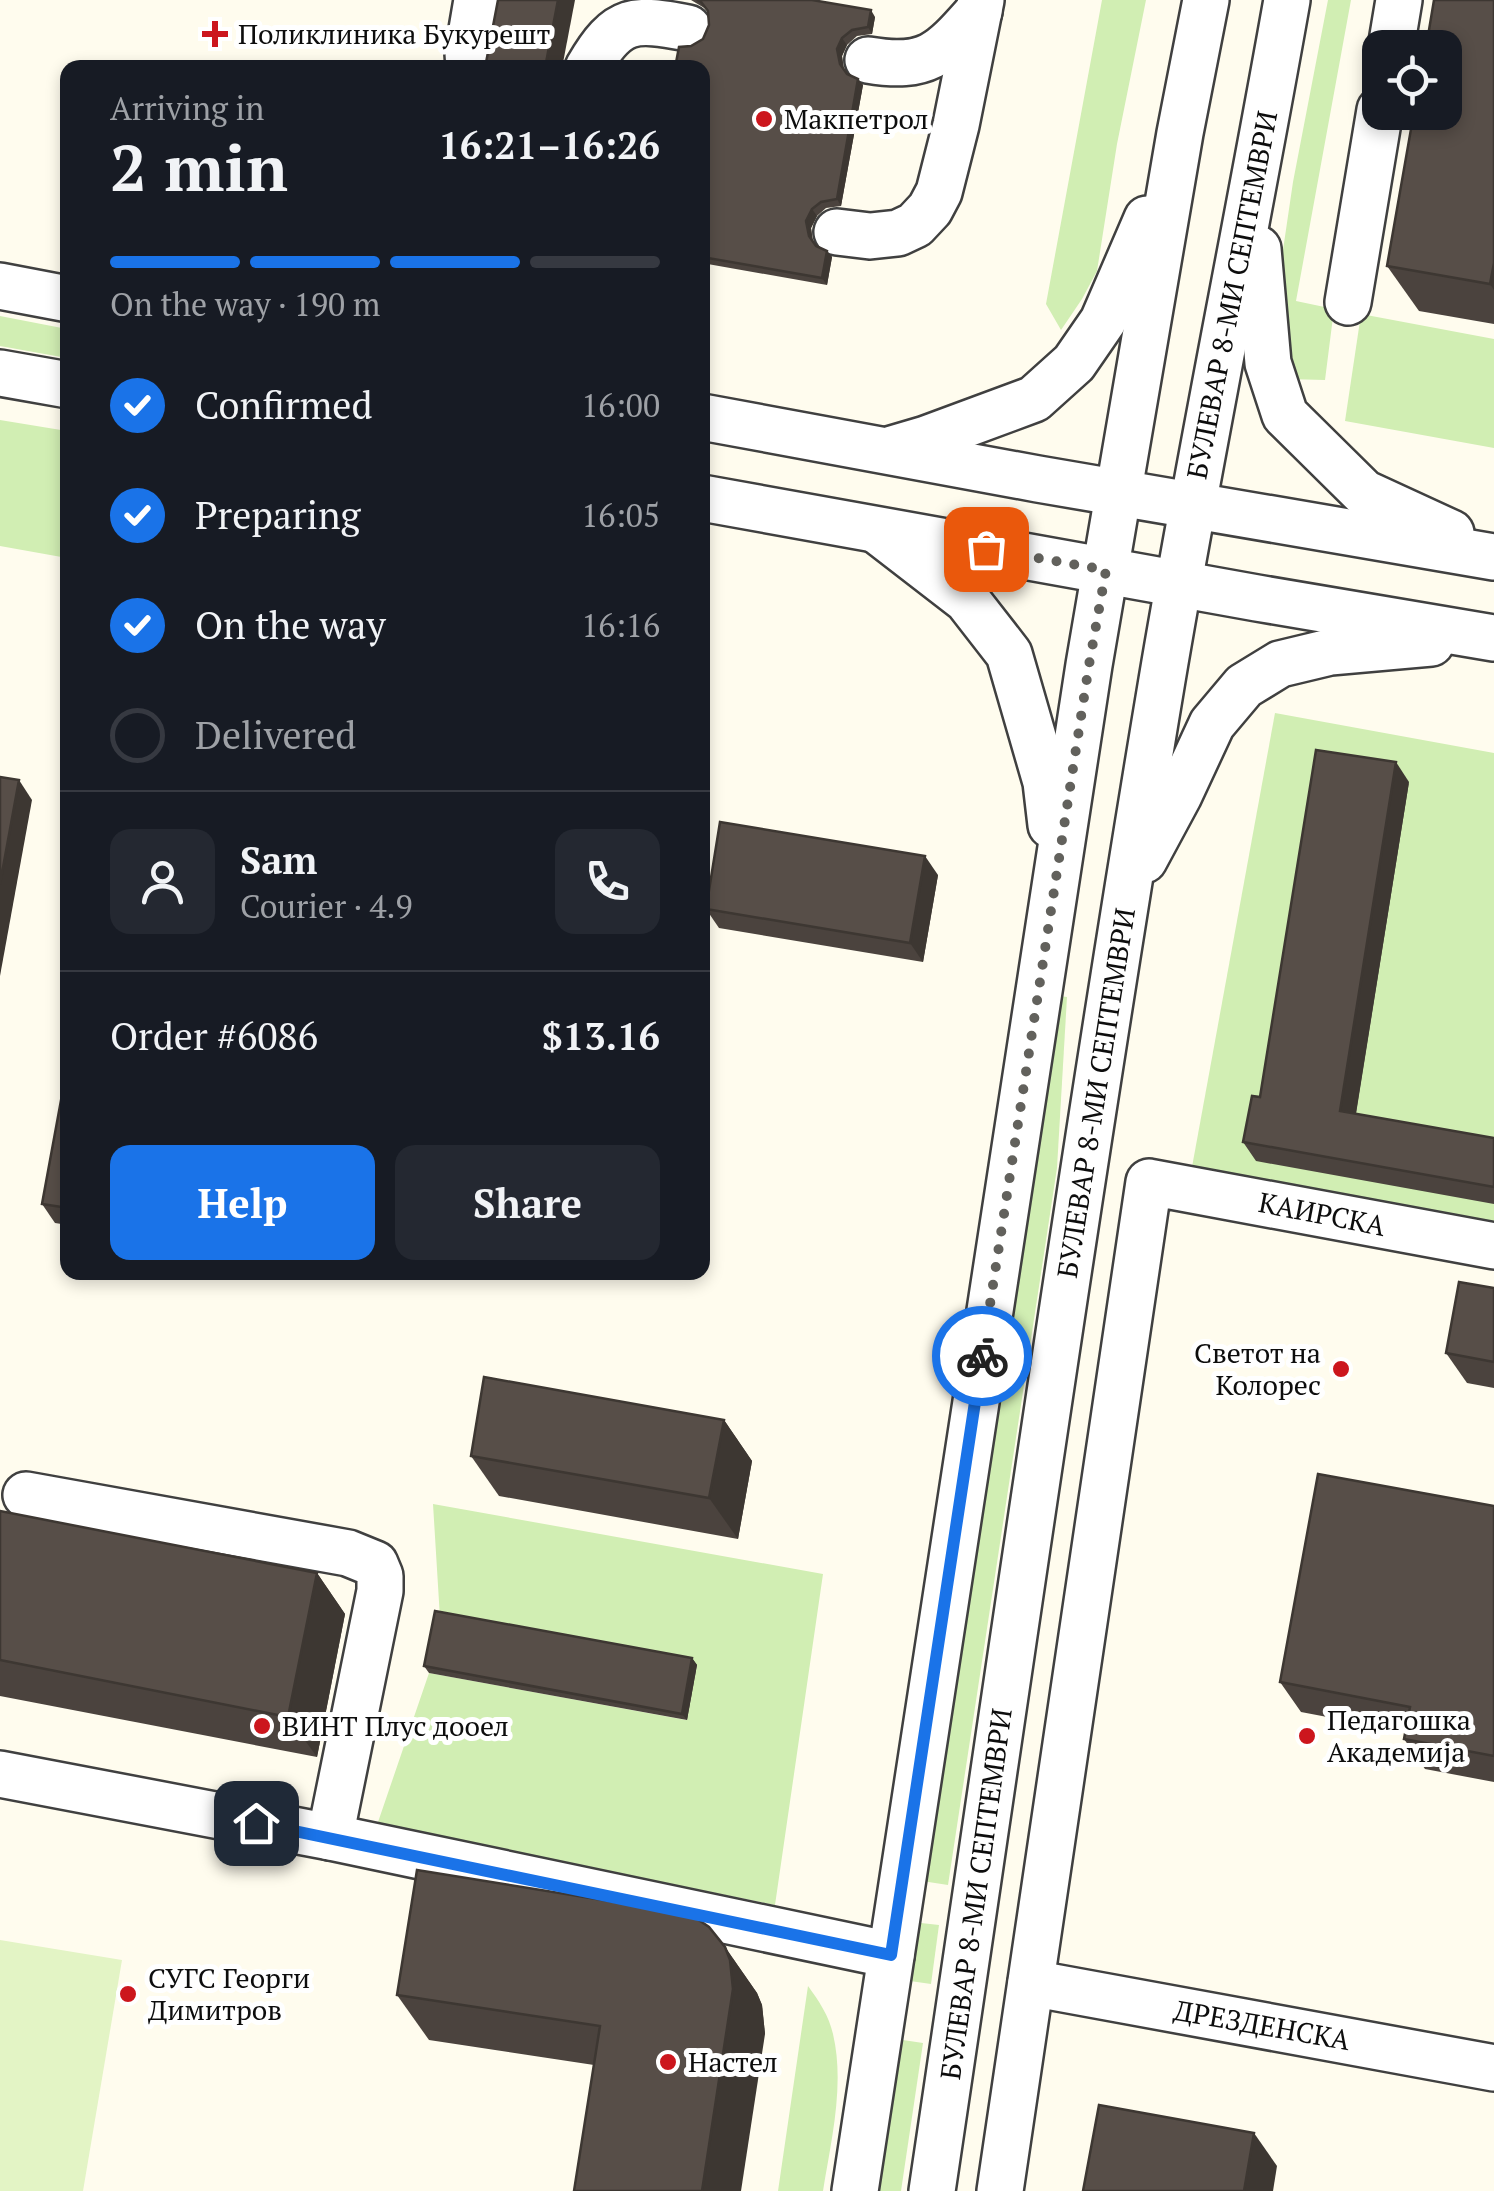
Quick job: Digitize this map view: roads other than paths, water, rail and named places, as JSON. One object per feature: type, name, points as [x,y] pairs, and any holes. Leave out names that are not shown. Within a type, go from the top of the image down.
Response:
[{"type":"street","points":[[468,60],[477,0]]},
{"type":"street","points":[[855,2191],[1089,665],[1206,0]]},
{"type":"street","name":"БУЛЕВАР 8-МИ СЕПТЕМВРИ","points":[[932,2191],[1127,892],[1193,504],[1253,196],[1286,0]]},
{"type":"street","points":[[1394,30],[1399,0]]},
{"type":"street","points":[[868,60],[904,64],[927,58],[955,38],[980,6]]},
{"type":"street","points":[[837,232],[870,236],[898,233],[915,225],[930,210],[946,167],[980,6]]},
{"type":"street","points":[[593,60],[629,12],[650,21],[688,28]]},
{"type":"street","points":[[1348,302],[1377,130]]},
{"type":"street","points":[[885,450],[926,440],[1034,399],[1074,362],[1103,321],[1180,133]]},
{"type":"street","points":[[1253,196],[1268,362],[1285,415],[1364,493],[1494,554]]},
{"type":"street","points":[[0,286],[60,297]]},
{"type":"street","points":[[0,373],[60,384]]},
{"type":"street","points":[[710,418],[1494,554]]},
{"type":"street","points":[[710,499],[1494,638]]},
{"type":"street","points":[[874,528],[967,600],[1009,654],[1046,782],[1056,874]]},
{"type":"street","points":[[1127,892],[1212,724],[1244,686],[1280,664],[1330,652],[1494,638]]},
{"type":"street","name":"КАИРСКА","points":[[1088,1595],[1150,1182],[1494,1246]]},
{"type":"street","points":[[26,1495],[348,1552],[375,1564],[380,1591],[330,1837]]},
{"type":"street","points":[[1000,2191],[1088,1595],[1022,1586]]},
{"type":"street","points":[[0,1774],[330,1837],[891,1955]]},
{"type":"street","name":"ДРЕЗДЕНСКА","points":[[1031,1983],[1494,2068]]},
{"type":"street","points":[[948,2084],[1021,2051]]},
{"type":"place","name":"Поликлиника Букурешт","points":[[215,34]]},
{"type":"place","name":"Макпетрол","points":[[764,119]]},
{"type":"place","name":"Светот на Колорес","points":[[1341,1369]]},
{"type":"place","name":"ВИНТ Плус дооел","points":[[262,1726]]},
{"type":"place","name":"Педагошка Академија","points":[[1307,1736]]},
{"type":"place","name":"СУГС Георги Димитров","points":[[128,1994]]},
{"type":"place","name":"Настел","points":[[668,2062]]}]
